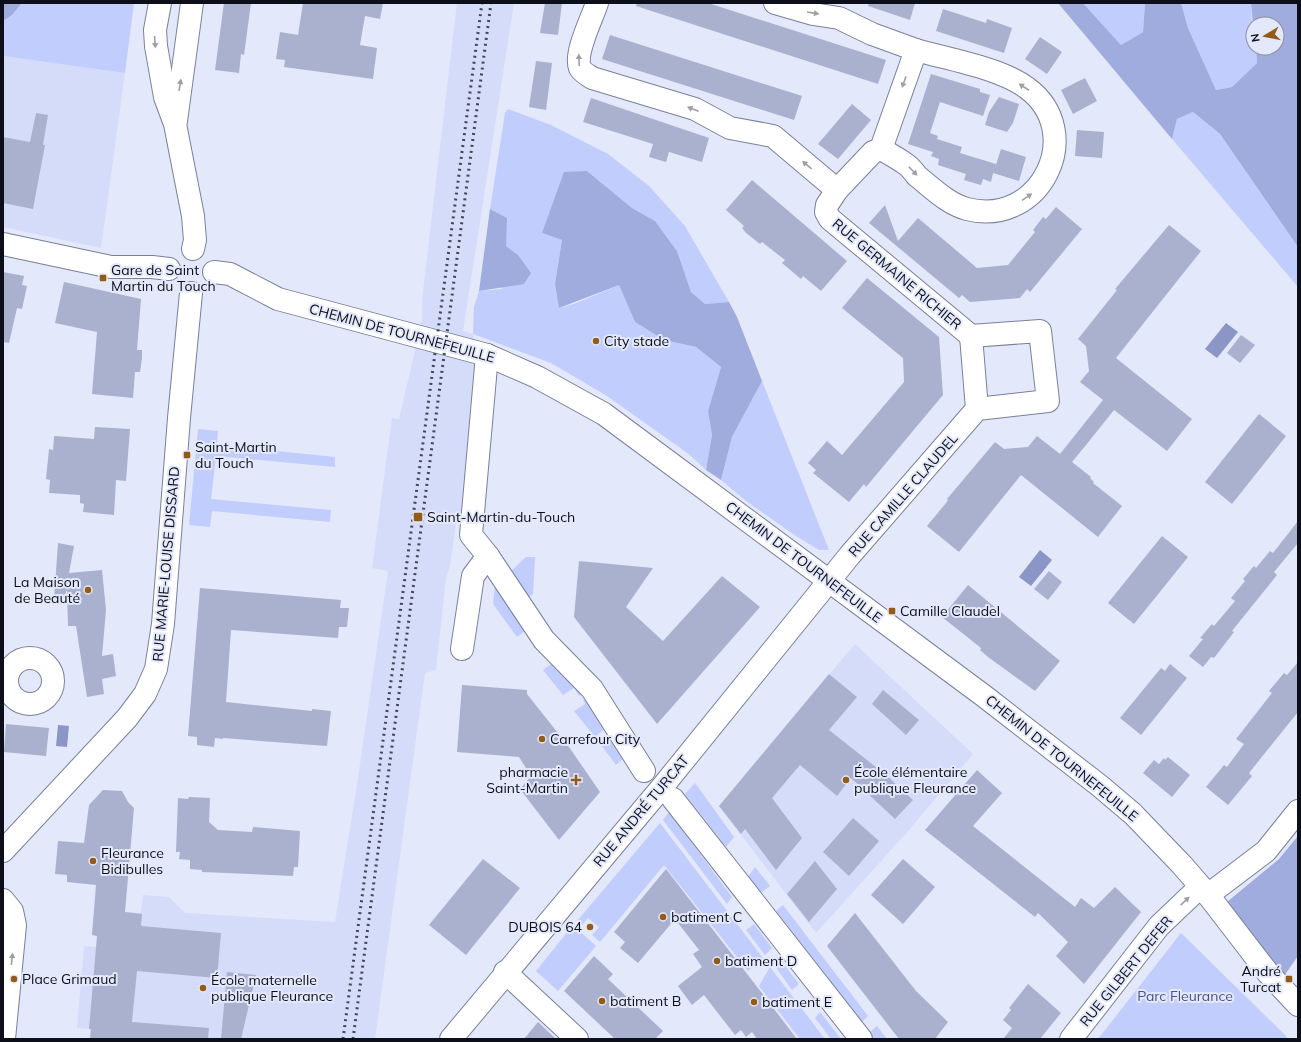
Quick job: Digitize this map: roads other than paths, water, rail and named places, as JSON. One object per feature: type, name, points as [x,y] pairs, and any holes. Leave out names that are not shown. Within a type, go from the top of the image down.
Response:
[{"type":"street","points":[[160,3],[155,30],[156,46],[165,97],[175,124],[193,216],[195,240],[193,249]]},
{"type":"street","points":[[175,124],[192,3]]},
{"type":"street","points":[[597,3],[580,51],[578,60],[580,70],[592,78],[695,109],[730,128],[773,136],[837,190]]},
{"type":"street","points":[[775,3],[813,14],[839,18],[872,34],[916,50],[995,72],[1027,88],[1037,97],[1046,111],[1053,128],[1054,147],[1050,166],[1040,186],[1027,198],[1015,205],[983,212],[966,208],[950,202],[916,175],[908,165],[881,149],[916,50]]},
{"type":"street","name":"RUE GERMAINE RICHIER","points":[[881,149],[873,152],[837,190],[827,205],[826,212],[830,219],[971,336]]},
{"type":"street","points":[[3,244],[111,267],[152,267],[169,269]]},
{"type":"street","points":[[193,249],[201,251],[208,257],[214,272],[212,281],[207,288],[191,294],[182,291],[175,286],[170,278],[169,269],[172,260],[177,254],[185,250],[193,249]]},
{"type":"street","name":"CHEMIN DE TOURNEFEUILLE","points":[[214,272],[230,274],[278,299],[488,355],[537,376],[604,414],[984,696],[1100,786],[1133,814],[1204,891],[1268,973],[1298,1005]]},
{"type":"street","name":"RUE MARIE-LOUISE DISSARD","points":[[3,851],[127,718],[145,694],[156,669],[163,624],[178,418],[191,294]]},
{"type":"street","points":[[1040,331],[1048,401],[977,409],[971,336],[1040,331]]},
{"type":"street","points":[[488,355],[471,535],[488,556],[544,640],[592,689],[644,771]]},
{"type":"street","name":"RUE CAMILLE CLAUDEL","points":[[829,581],[977,409]]},
{"type":"street","points":[[462,649],[473,576],[488,556]]},
{"type":"street","name":"RUE ANDRÉ TURCAT","points":[[451,1039],[505,972],[663,786],[829,581]]},
{"type":"street","points":[[673,799],[861,1039]]},
{"type":"street","name":"RUE GILBERT DEFER","points":[[1071,1039],[1159,926],[1204,891],[1266,851],[1298,811]]},
{"type":"street","points":[[3,900],[12,911],[15,926],[4,1039]]},
{"type":"street","points":[[505,972],[577,1039]]},
{"type":"railway","points":[[343,1039],[482,3]]},
{"type":"railway","points":[[353,1039],[491,3]]},
{"type":"place","name":"Gare de Saint Martin du Touch","points":[[103,278]]},
{"type":"place","name":"City stade","points":[[596,341]]},
{"type":"place","name":"Saint-Martin du Touch","points":[[187,455]]},
{"type":"place","name":"Saint-Martin-du-Touch","points":[[418,517]]},
{"type":"place","name":"La Maison de Beauté","points":[[88,590]]},
{"type":"place","name":"Camille Claudel","points":[[892,611]]},
{"type":"place","name":"Carrefour City","points":[[542,739]]},
{"type":"place","name":"pharmacie Saint-Martin","points":[[576,780]]},
{"type":"place","name":"École élémentaire publique Fleurance","points":[[846,780]]},
{"type":"place","name":"Fleurance Bidibulles","points":[[93,861]]},
{"type":"place","name":"batiment C","points":[[663,917]]},
{"type":"place","name":"DUBOIS 64","points":[[590,927]]},
{"type":"place","name":"batiment D","points":[[717,961]]},
{"type":"place","name":"Place Grimaud","points":[[14,979]]},
{"type":"place","name":"André Turcat","points":[[1289,979]]},
{"type":"place","name":"École maternelle publique Fleurance","points":[[203,988]]},
{"type":"place","name":"batiment B","points":[[602,1001]]},
{"type":"place","name":"batiment E","points":[[754,1002]]},
{"type":"park label","name":"Parc Fleurance","points":[[1185,996]]}]
